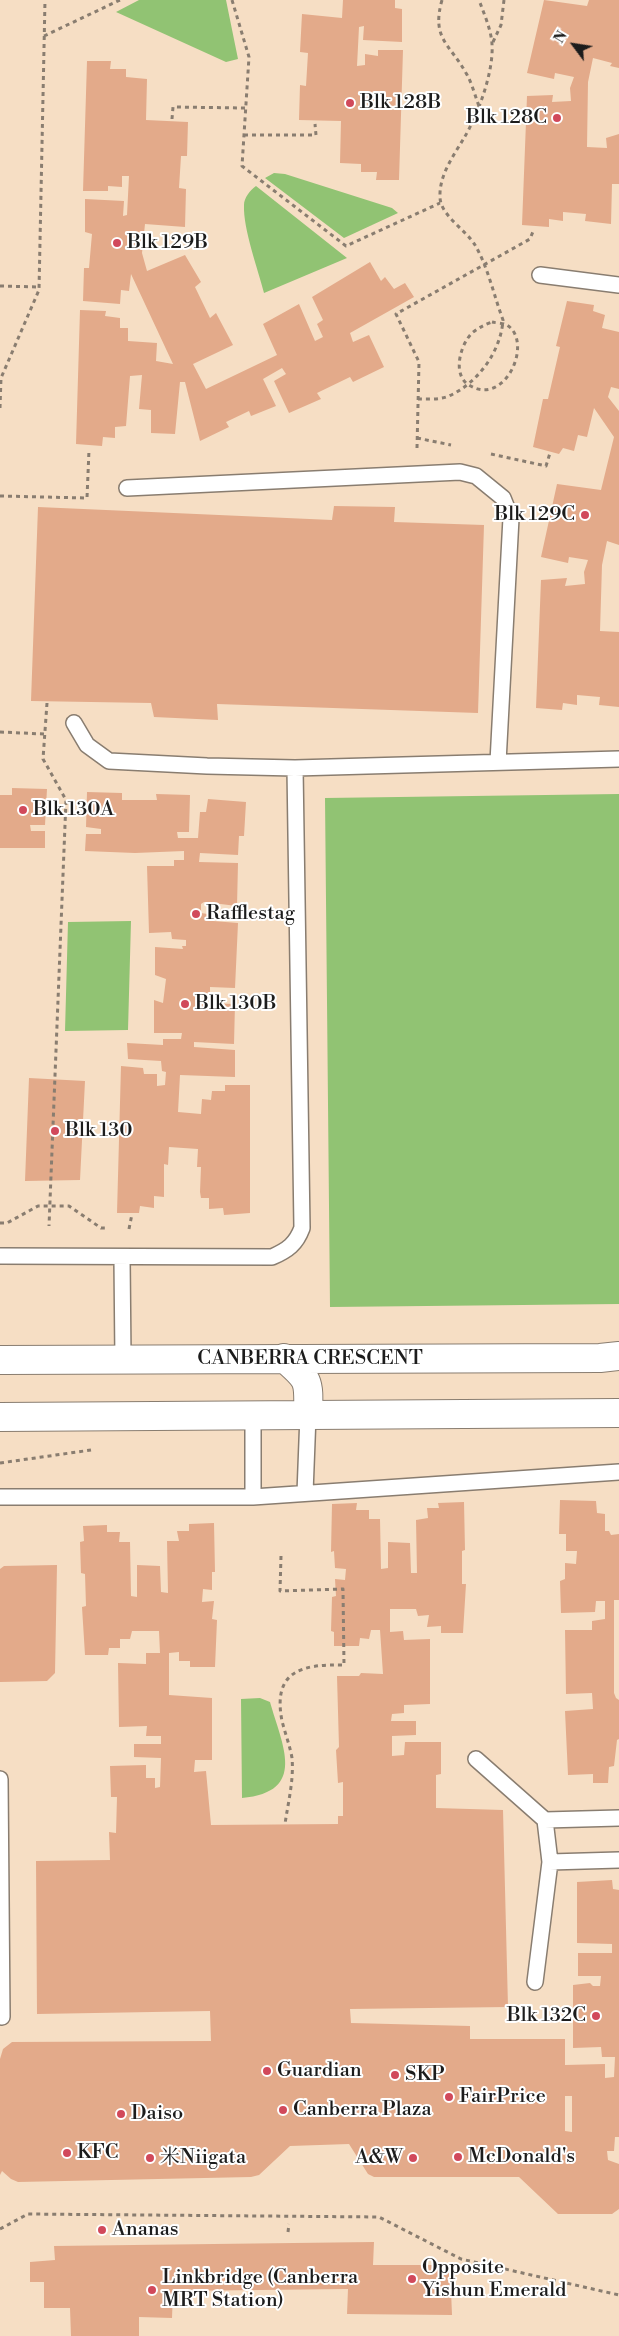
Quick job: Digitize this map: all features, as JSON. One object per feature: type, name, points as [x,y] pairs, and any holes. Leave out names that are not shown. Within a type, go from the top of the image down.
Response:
[{"type":"street","name":"CANBERRA CRESCENT","points":[[0,1360],[590,1358],[619,1356]]},
{"type":"street","points":[[284,1358],[303,1374],[309,1386],[308,1415]]},
{"type":"street","points":[[0,1417],[619,1413]]},
{"type":"lane","points":[[540,275],[619,285]]},
{"type":"lane","points":[[127,488],[460,472],[476,476],[504,498],[510,518],[498,762]]},
{"type":"lane","points":[[74,723],[87,745],[109,760],[207,766],[295,768],[619,759]]},
{"type":"lane","points":[[0,1256],[122,1258],[272,1257],[288,1250],[297,1241],[302,1228],[295,768]]},
{"type":"lane","points":[[122,1258],[123,1360]]},
{"type":"lane","points":[[253,1415],[253,1496]]},
{"type":"lane","points":[[305,1493],[308,1415]]},
{"type":"lane","points":[[0,1497],[253,1496],[619,1472]]},
{"type":"lane","points":[[476,1759],[544,1820],[550,1862],[535,1982]]},
{"type":"lane","points":[[0,1779],[2,2017]]},
{"type":"lane","points":[[544,1820],[619,1818]]},
{"type":"lane","points":[[550,1862],[619,1860]]},
{"type":"path","points":[[0,408],[2,378],[39,287],[45,0]]},
{"type":"path","points":[[44,36],[120,0]]},
{"type":"path","points":[[232,0],[249,57],[242,166],[346,246],[440,203]]},
{"type":"path","points":[[442,0],[437,16],[439,30],[444,43],[467,74],[479,107]]},
{"type":"path","points":[[479,0],[487,21],[492,44]]},
{"type":"path","points":[[418,399],[434,399],[448,396],[467,384],[482,369],[497,348],[503,332],[503,324],[475,245],[440,203],[440,196],[444,174],[473,123],[479,107],[492,44],[501,24],[504,0]]},
{"type":"path","points":[[172,119],[173,107],[245,108]]},
{"type":"path","points":[[244,135],[316,135],[316,124]]},
{"type":"path","points":[[417,474],[419,362],[396,314],[530,239],[534,229]]},
{"type":"path","points":[[0,286],[39,287]]},
{"type":"path","points":[[492,322],[508,326],[517,343],[515,363],[510,374],[492,389],[482,391],[467,384],[462,376],[460,367],[462,349],[470,335],[492,322]]},
{"type":"path","points":[[0,496],[87,498],[89,450]]},
{"type":"path","points":[[47,703],[43,759],[66,800],[49,1226]]},
{"type":"path","points":[[0,732],[44,734]]},
{"type":"path","points":[[0,1223],[7,1223],[38,1206],[69,1206],[101,1228],[111,1229]]},
{"type":"path","points":[[121,1229],[131,1229],[132,1214]]},
{"type":"path","points":[[281,1556],[280,1591],[344,1589],[344,1665],[317,1664],[299,1670],[285,1681],[281,1691],[279,1702],[292,1769],[285,1824]]},
{"type":"path","points":[[0,2229],[28,2214],[379,2216],[461,2259],[619,2295]]},
{"type":"path","points":[[288,2224],[288,2232]]},
{"type":"green space","points":[[139,0],[226,0],[238,59],[226,62],[116,12]]},
{"type":"green space","points":[[274,173],[285,174],[392,208],[398,213],[344,238],[265,178]]},
{"type":"green space","points":[[256,186],[347,258],[264,293],[248,237],[244,215],[245,200]]},
{"type":"green space","points":[[619,794],[619,1304],[330,1307],[325,798]]},
{"type":"green space","points":[[131,921],[128,1030],[65,1031],[68,922]]},
{"type":"green space","points":[[260,1698],[270,1702],[280,1734],[285,1764],[283,1776],[276,1787],[263,1794],[242,1798],[241,1699]]},
{"type":"building","name":"Blk 128B","points":[[343,0],[395,0],[395,8],[402,9],[402,42],[363,40],[364,26],[359,27],[357,66],[365,65],[365,54],[378,56],[378,50],[403,50],[399,180],[376,180],[377,172],[361,172],[361,164],[340,163],[341,121],[299,120],[300,85],[306,86],[308,53],[300,52],[302,14],[342,18]]},
{"type":"building","name":"Blk 128C","points":[[544,0],[587,6],[589,0],[619,0],[619,68],[610,66],[612,63],[593,58],[588,82],[587,147],[607,148],[606,138],[619,134],[619,184],[612,184],[611,224],[585,221],[586,214],[563,212],[563,221],[549,219],[549,227],[522,225],[527,96],[553,95],[552,102],[571,101],[570,88],[574,77],[555,73],[554,79],[527,73]]},
{"type":"building","name":"Blk 129B","points":[[87,61],[111,61],[110,69],[126,69],[126,77],[147,79],[146,120],[188,122],[187,156],[181,156],[179,188],[186,189],[185,227],[145,224],[142,253],[147,271],[185,255],[201,282],[195,287],[210,318],[216,313],[233,345],[193,364],[206,389],[277,355],[263,324],[299,304],[315,341],[323,337],[317,324],[323,320],[312,297],[370,262],[381,281],[385,277],[394,289],[405,283],[414,297],[350,333],[353,342],[369,335],[384,367],[353,382],[350,377],[317,393],[321,399],[289,413],[274,381],[286,374],[282,368],[263,379],[276,406],[251,416],[249,411],[226,422],[229,427],[200,441],[185,382],[180,382],[175,434],[151,433],[151,410],[139,409],[142,375],[130,376],[126,426],[115,427],[115,438],[103,437],[102,446],[76,444],[80,310],[106,311],[105,316],[120,318],[120,328],[128,328],[128,341],[157,343],[156,361],[173,364],[131,274],[129,291],[121,290],[120,304],[83,301],[84,268],[89,268],[92,234],[85,232],[85,199],[124,201],[123,216],[127,215],[129,176],[122,176],[122,187],[108,186],[108,191],[83,191]]},
{"type":"building","name":"Blk 129C","points":[[567,301],[594,305],[593,311],[605,315],[602,328],[619,332],[619,389],[611,387],[608,397],[619,411],[619,545],[607,541],[602,565],[600,631],[619,632],[619,707],[599,705],[600,697],[577,695],[577,705],[563,703],[562,710],[536,708],[541,580],[567,578],[565,586],[585,584],[584,572],[588,560],[569,557],[568,563],[541,557],[557,484],[601,490],[614,437],[594,408],[587,437],[578,435],[574,451],[563,448],[559,454],[533,447],[543,399],[548,399],[560,347],[556,346]]},
{"type":"building","points":[[334,506],[395,507],[394,522],[484,525],[478,713],[217,704],[218,720],[154,717],[151,703],[31,701],[38,507],[332,520]]},
{"type":"building","name":"Blk 130A","points":[[12,788],[47,789],[45,825],[30,825],[31,831],[45,831],[45,848],[0,848],[0,795],[12,795]]},
{"type":"building","name":"Blk 130B","points":[[87,792],[122,793],[122,800],[157,800],[156,794],[190,795],[189,832],[177,832],[178,838],[198,838],[200,812],[206,812],[208,799],[246,802],[244,836],[239,836],[238,855],[200,853],[199,862],[238,863],[237,906],[204,902],[201,904],[201,913],[214,915],[213,921],[238,923],[235,988],[210,987],[210,994],[199,993],[198,1003],[235,1004],[234,1044],[194,1042],[194,1047],[235,1050],[235,1077],[180,1075],[178,1112],[201,1114],[202,1099],[211,1100],[212,1091],[225,1091],[225,1085],[250,1085],[250,1213],[224,1215],[223,1208],[209,1209],[209,1198],[201,1198],[201,1167],[197,1167],[198,1149],[169,1147],[168,1165],[164,1164],[164,1197],[154,1196],[154,1208],[140,1206],[139,1213],[117,1213],[121,1066],[143,1068],[144,1074],[157,1074],[157,1086],[165,1085],[166,1072],[162,1071],[161,1061],[128,1059],[127,1043],[163,1045],[163,1039],[181,1039],[182,1033],[154,1033],[154,1000],[163,1003],[166,979],[155,975],[155,947],[183,949],[182,946],[186,946],[186,940],[172,939],[171,932],[149,933],[147,866],[174,866],[174,860],[184,860],[184,851],[135,853],[85,851],[86,834],[101,834],[101,829],[86,827]]},
{"type":"building","name":"Blk 130","points":[[29,1078],[85,1081],[80,1180],[25,1181]]},
{"type":"building","points":[[560,1500],[596,1501],[597,1513],[605,1514],[605,1531],[609,1531],[611,1535],[619,1534],[619,1600],[614,1600],[614,1693],[619,1700],[619,1739],[617,1740],[614,1766],[609,1767],[608,1783],[593,1783],[593,1774],[568,1775],[565,1711],[593,1709],[592,1693],[566,1694],[565,1630],[592,1630],[592,1621],[605,1619],[605,1601],[596,1601],[595,1612],[561,1613],[560,1581],[565,1579],[565,1563],[576,1564],[577,1551],[566,1551],[566,1534],[559,1534]]},
{"type":"building","points":[[464,1502],[465,1550],[462,1551],[462,1584],[466,1584],[463,1633],[441,1633],[441,1626],[427,1627],[429,1615],[418,1616],[416,1609],[390,1609],[390,1632],[403,1631],[404,1640],[430,1639],[430,1704],[404,1705],[404,1713],[392,1714],[391,1721],[416,1721],[416,1735],[392,1736],[392,1756],[404,1755],[405,1742],[441,1742],[441,1774],[436,1775],[436,1808],[503,1810],[508,2007],[350,2009],[351,2023],[470,2026],[470,2039],[565,2039],[565,2065],[605,2064],[605,2078],[614,2077],[615,2057],[602,2057],[601,2047],[573,2048],[573,1985],[590,1983],[593,1986],[600,1986],[601,1976],[578,1976],[578,1953],[612,1953],[612,1944],[577,1943],[577,1882],[612,1880],[613,1889],[619,1890],[619,2137],[615,2137],[614,2151],[607,2151],[608,2160],[619,2164],[619,2209],[612,2214],[558,2214],[519,2177],[374,2177],[368,2174],[349,2144],[290,2146],[259,2175],[251,2177],[18,2182],[2,2171],[0,2175],[0,2059],[3,2049],[12,2042],[211,2041],[210,2011],[37,2014],[36,1861],[110,1860],[109,1832],[116,1833],[117,1797],[111,1797],[110,1766],[146,1765],[146,1778],[155,1778],[155,1788],[160,1787],[161,1758],[134,1757],[134,1744],[161,1744],[161,1736],[146,1736],[147,1726],[119,1727],[118,1663],[146,1664],[146,1653],[160,1653],[159,1631],[132,1631],[130,1639],[120,1639],[120,1648],[109,1648],[108,1655],[85,1655],[82,1607],[86,1606],[85,1574],[81,1573],[80,1542],[84,1541],[83,1526],[107,1525],[107,1532],[120,1532],[119,1542],[130,1542],[131,1596],[137,1597],[137,1565],[160,1566],[161,1592],[168,1593],[167,1541],[179,1541],[177,1531],[189,1531],[189,1524],[214,1523],[215,1572],[212,1572],[212,1590],[203,1589],[202,1602],[214,1601],[212,1619],[217,1620],[215,1667],[190,1667],[190,1661],[179,1661],[179,1652],[169,1653],[169,1695],[212,1698],[212,1760],[195,1760],[194,1772],[206,1771],[211,1825],[338,1824],[338,1816],[343,1816],[343,1782],[338,1783],[336,1750],[339,1747],[337,1676],[359,1676],[361,1673],[383,1674],[380,1630],[371,1630],[369,1639],[360,1638],[359,1646],[334,1646],[334,1632],[331,1631],[332,1597],[336,1596],[335,1579],[345,1580],[346,1569],[335,1568],[334,1551],[331,1552],[332,1504],[357,1503],[356,1510],[369,1510],[369,1519],[380,1519],[381,1569],[388,1568],[388,1542],[410,1543],[411,1573],[417,1573],[416,1520],[428,1518],[427,1508],[439,1508],[438,1503]],"holes":[[[565,2096],[572,2096],[572,2132],[565,2131]]]},
{"type":"building","points":[[57,1565],[55,1673],[47,1681],[0,1682],[0,1569],[4,1566]]},
{"type":"building","name":"Linkbridge (Canberra MRT Station)","points":[[374,2242],[373,2265],[450,2265],[452,2315],[347,2314],[348,2289],[173,2291],[172,2318],[139,2317],[139,2336],[71,2336],[70,2308],[44,2308],[44,2282],[30,2282],[30,2262],[55,2260],[54,2246]]},
{"type":"place","name":"Blk 128B","points":[[350,103]]},
{"type":"place","name":"Blk 128C","points":[[557,118]]},
{"type":"place","name":"Blk 129B","points":[[117,243]]},
{"type":"place","name":"Blk 129C","points":[[585,515]]},
{"type":"place","name":"Blk 130A","points":[[23,810]]},
{"type":"place","name":"Rafflestag","points":[[196,914]]},
{"type":"place","name":"Blk 130B","points":[[185,1004]]},
{"type":"place","name":"Blk 130","points":[[55,1131]]},
{"type":"place","name":"Blk 132C","points":[[596,2016]]},
{"type":"place","name":"Guardian","points":[[267,2071]]},
{"type":"place","name":"SKP","points":[[395,2075]]},
{"type":"place","name":"FairPrice","points":[[449,2097]]},
{"type":"place","name":"Canberra Plaza","points":[[283,2110]]},
{"type":"place","name":"Daiso","points":[[121,2114]]},
{"type":"place","name":"KFC","points":[[67,2153]]},
{"type":"place","name":"McDonald's","points":[[458,2157]]},
{"type":"place","name":"米Niigata","points":[[150,2158]]},
{"type":"place","name":"A&W","points":[[413,2158]]},
{"type":"place","name":"Ananas","points":[[102,2230]]},
{"type":"place","name":"Opposite Yishun Emerald","points":[[412,2279]]},
{"type":"place","name":"Linkbridge (Canberra MRT Station)","points":[[152,2290]]}]
